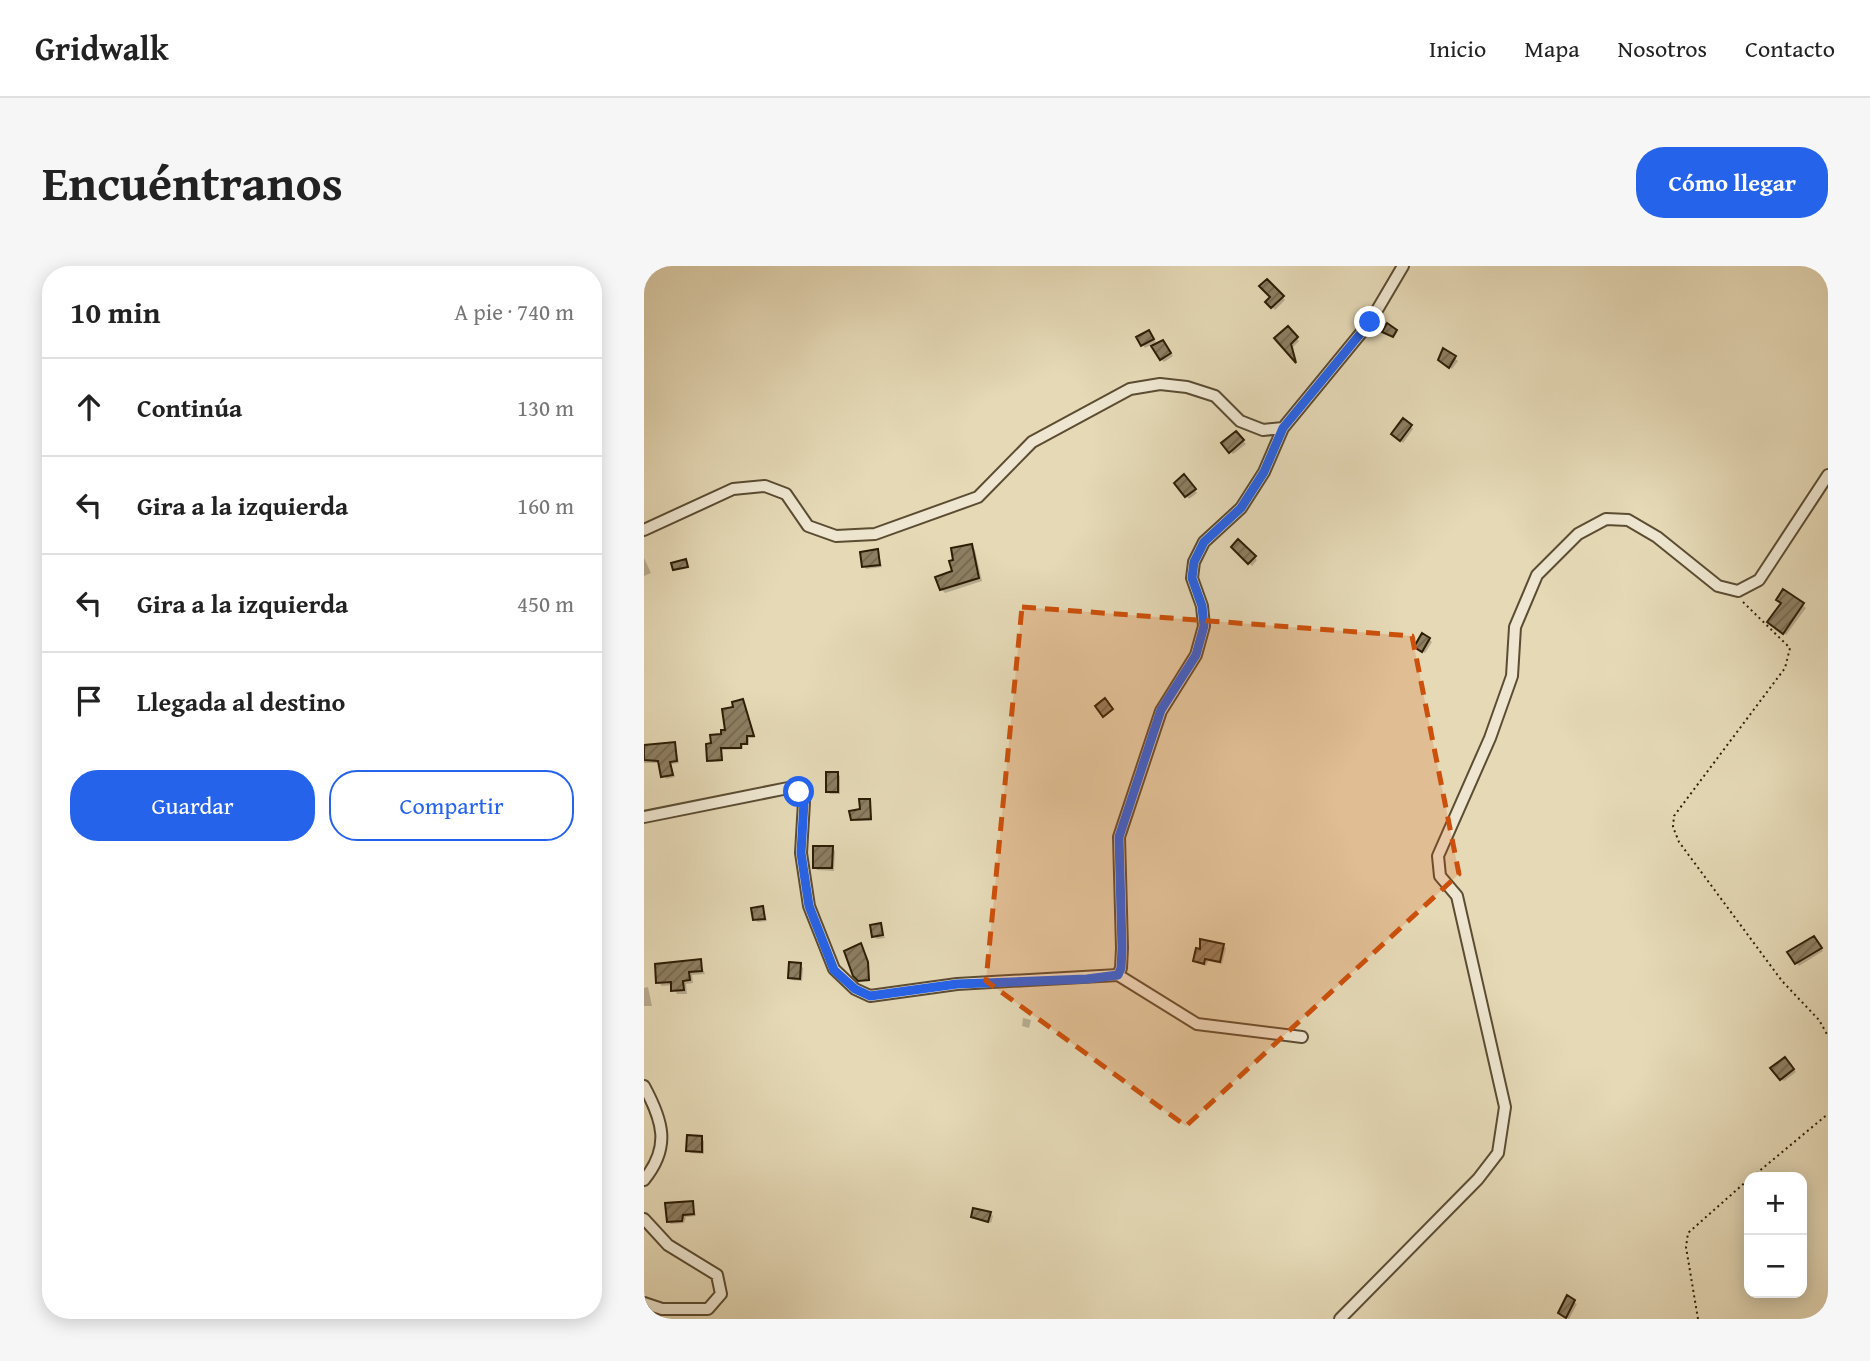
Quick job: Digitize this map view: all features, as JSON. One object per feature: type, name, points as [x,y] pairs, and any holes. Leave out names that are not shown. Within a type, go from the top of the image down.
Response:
[{"type":"street","points":[[1118,975],[1122,948],[1119,837],[1161,710],[1196,655],[1204,626],[1202,606],[1192,578],[1194,562],[1204,542],[1241,508],[1264,472],[1283,428],[1370,322],[1403,266]]},
{"type":"street","points":[[644,530],[733,488],[765,486],[786,494],[808,526],[836,536],[875,534],[978,496],[1032,442],[1130,389],[1150,386],[1187,387],[1215,396],[1240,421],[1263,430],[1283,428]]},
{"type":"street","points":[[1340,1319],[1478,1179],[1498,1153],[1505,1107],[1457,896],[1440,876],[1438,856],[1495,725],[1512,676],[1515,627],[1537,575],[1578,534],[1606,519],[1628,520],[1657,537],[1718,586],[1738,591],[1759,580],[1828,475]]},
{"type":"street","points":[[644,817],[788,788],[799,792],[804,802],[801,853],[809,906],[834,970],[844,981],[870,996],[957,984],[1087,979],[1118,975],[1197,1024],[1302,1037]]},
{"type":"street","points":[[644,1086],[663,1126],[654,1167],[644,1180]]},
{"type":"street","points":[[644,1219],[668,1245],[717,1275],[721,1294],[708,1309],[662,1309],[644,1303]]},
{"type":"path","points":[[1738,591],[1744,607],[1790,648],[1790,656],[1786,668],[1674,816],[1673,827],[1679,842],[1782,981],[1819,1020],[1828,1036]]},
{"type":"path","points":[[1758,1172],[1828,1114]]},
{"type":"path","points":[[1698,1319],[1686,1247],[1688,1233],[1744,1184]]},
{"type":"highlighted area","points":[[1022,607],[1412,636],[1459,874],[1186,1126],[986,981]]},
{"type":"building","points":[[1267,279],[1284,296],[1271,308],[1265,302],[1270,297],[1259,286]]},
{"type":"building","points":[[1387,323],[1397,330],[1393,337],[1382,332]]},
{"type":"building","points":[[1288,326],[1298,337],[1291,344],[1296,363],[1274,338]]},
{"type":"building","points":[[1149,330],[1154,339],[1141,346],[1136,337]]},
{"type":"building","points":[[1163,340],[1171,353],[1160,360],[1151,346]]},
{"type":"building","points":[[1443,348],[1456,356],[1449,368],[1438,360]]},
{"type":"building","points":[[1403,418],[1412,425],[1400,441],[1391,434]]},
{"type":"building","points":[[1236,431],[1244,440],[1229,453],[1221,443]]},
{"type":"building","points":[[1184,474],[1196,489],[1185,497],[1174,483]]},
{"type":"building","points":[[1238,539],[1256,556],[1248,564],[1231,547]]},
{"type":"building","points":[[972,544],[979,578],[940,590],[935,577],[952,571],[949,561],[953,560],[951,548]]},
{"type":"building","points":[[878,549],[880,565],[862,567],[860,552]]},
{"type":"building","points":[[686,559],[688,567],[673,570],[671,563]]},
{"type":"building","points":[[1783,589],[1804,603],[1783,634],[1767,622],[1781,603],[1776,600]]},
{"type":"building","points":[[1422,633],[1430,638],[1422,652],[1414,647]]},
{"type":"building","points":[[1105,698],[1113,709],[1103,717],[1095,706]]},
{"type":"building","points":[[743,699],[754,736],[747,736],[747,744],[741,744],[741,748],[721,748],[722,760],[707,761],[706,744],[711,743],[710,735],[721,734],[721,730],[725,730],[722,709],[733,707],[732,702]]},
{"type":"building","points":[[675,742],[677,761],[670,762],[673,775],[661,777],[658,761],[644,760],[644,745]]},
{"type":"building","points":[[826,772],[838,772],[838,792],[826,792]]},
{"type":"building","points":[[859,799],[870,799],[871,819],[851,820],[849,811],[860,809]]},
{"type":"building","points":[[813,846],[833,846],[832,868],[813,868]]},
{"type":"building","points":[[763,906],[765,919],[753,920],[751,908]]},
{"type":"building","points":[[881,923],[883,935],[872,937],[870,925]]},
{"type":"building","points":[[1814,936],[1822,948],[1795,964],[1787,952]]},
{"type":"building","points":[[1200,939],[1224,944],[1220,962],[1205,959],[1204,964],[1193,961],[1196,948],[1200,949]]},
{"type":"building","points":[[861,943],[868,962],[869,980],[858,981],[853,976],[844,951]]},
{"type":"building","points":[[701,959],[702,971],[689,972],[690,980],[683,981],[684,990],[671,991],[671,982],[656,983],[655,964]]},
{"type":"building","points":[[789,962],[801,963],[800,979],[788,978]]},
{"type":"building","points":[[1785,1057],[1794,1069],[1780,1080],[1770,1068]]},
{"type":"building","points":[[687,1135],[702,1136],[702,1152],[686,1151]]},
{"type":"building","points":[[693,1201],[694,1214],[683,1215],[682,1221],[667,1222],[665,1203]]},
{"type":"building","points":[[973,1208],[991,1212],[988,1222],[971,1217]]},
{"type":"building","points":[[1567,1295],[1575,1300],[1566,1318],[1558,1313]]},
{"type":"route","points":[[799,792],[804,802],[801,853],[809,906],[834,970],[855,989],[870,996],[957,984],[1087,979],[1118,975],[1122,948],[1119,837],[1161,710],[1196,655],[1204,626],[1202,606],[1192,578],[1194,562],[1204,542],[1241,508],[1264,472],[1283,428],[1370,322]]}]
